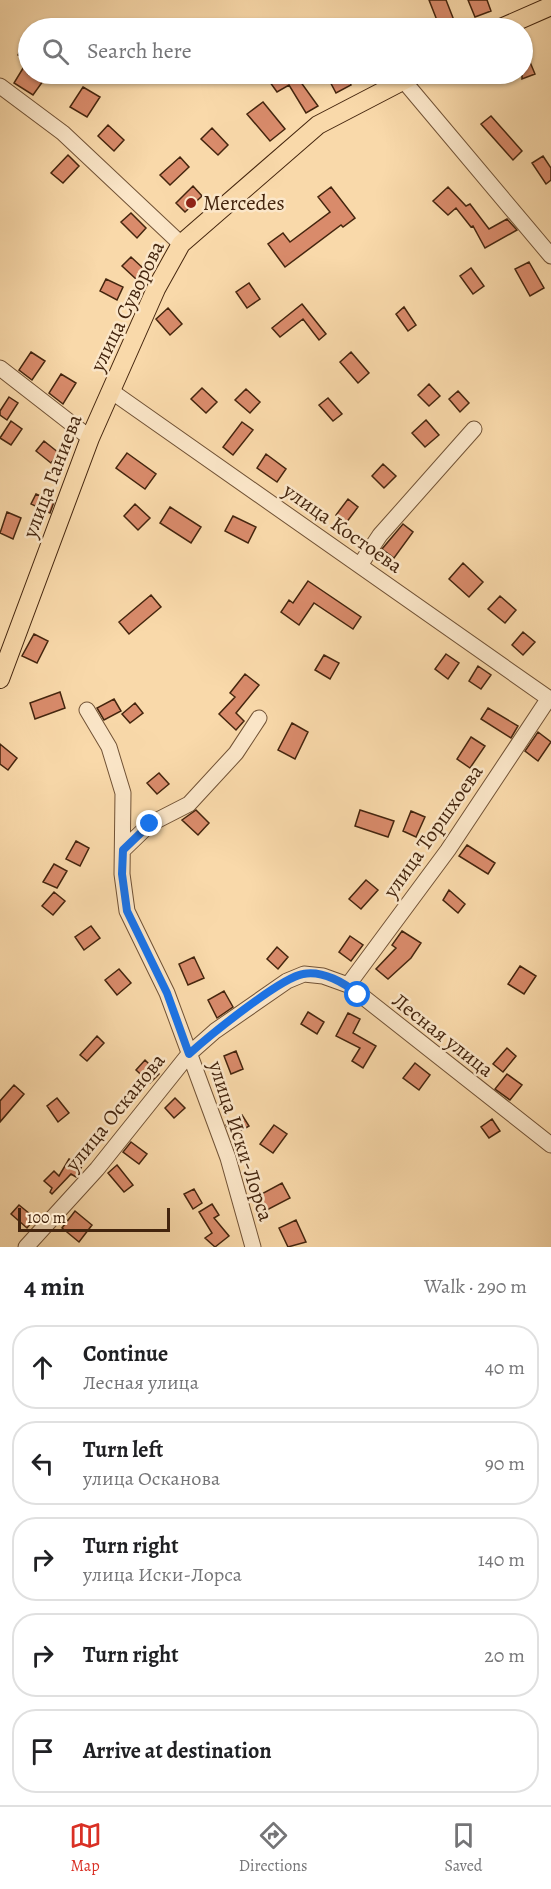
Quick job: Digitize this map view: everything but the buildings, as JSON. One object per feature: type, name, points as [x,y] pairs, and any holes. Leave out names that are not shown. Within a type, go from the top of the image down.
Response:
[{"type":"main road","points":[[524,18],[551,6]]},
{"type":"main road","name":"улица Суворова","points":[[111,391],[156,289],[181,244],[318,125],[396,84]]},
{"type":"main road","name":"улица Ганиева","points":[[0,679],[90,438],[111,391]]},
{"type":"street","points":[[415,84],[551,256]]},
{"type":"street","points":[[0,86],[63,133],[181,244]]},
{"type":"street","points":[[0,368],[90,438]]},
{"type":"street","name":"улица Костоева","points":[[111,391],[550,699]]},
{"type":"street","points":[[360,565],[380,535],[474,429]]},
{"type":"street","name":"улица Торшхоева","points":[[348,985],[448,850],[550,699]]},
{"type":"street","name":"улица Иски-Лорса","points":[[87,710],[110,747],[123,793],[122,874],[127,911],[167,993],[228,1158],[253,1247]]},
{"type":"street","points":[[123,850],[150,824],[189,804],[236,753],[259,718]]},
{"type":"street","name":"Лесная улица","points":[[304,974],[323,976],[348,985],[551,1145]]},
{"type":"street","name":"улица Осканова","points":[[26,1247],[97,1169],[189,1054],[215,1031],[279,986],[304,974]]},
{"type":"place","name":"Mercedes","points":[[191,203]]},
{"type":"route","points":[[150,824],[123,850],[122,874],[127,911],[167,993],[189,1054],[215,1031],[287,981],[304,974],[323,976],[348,985],[358,995]]}]
